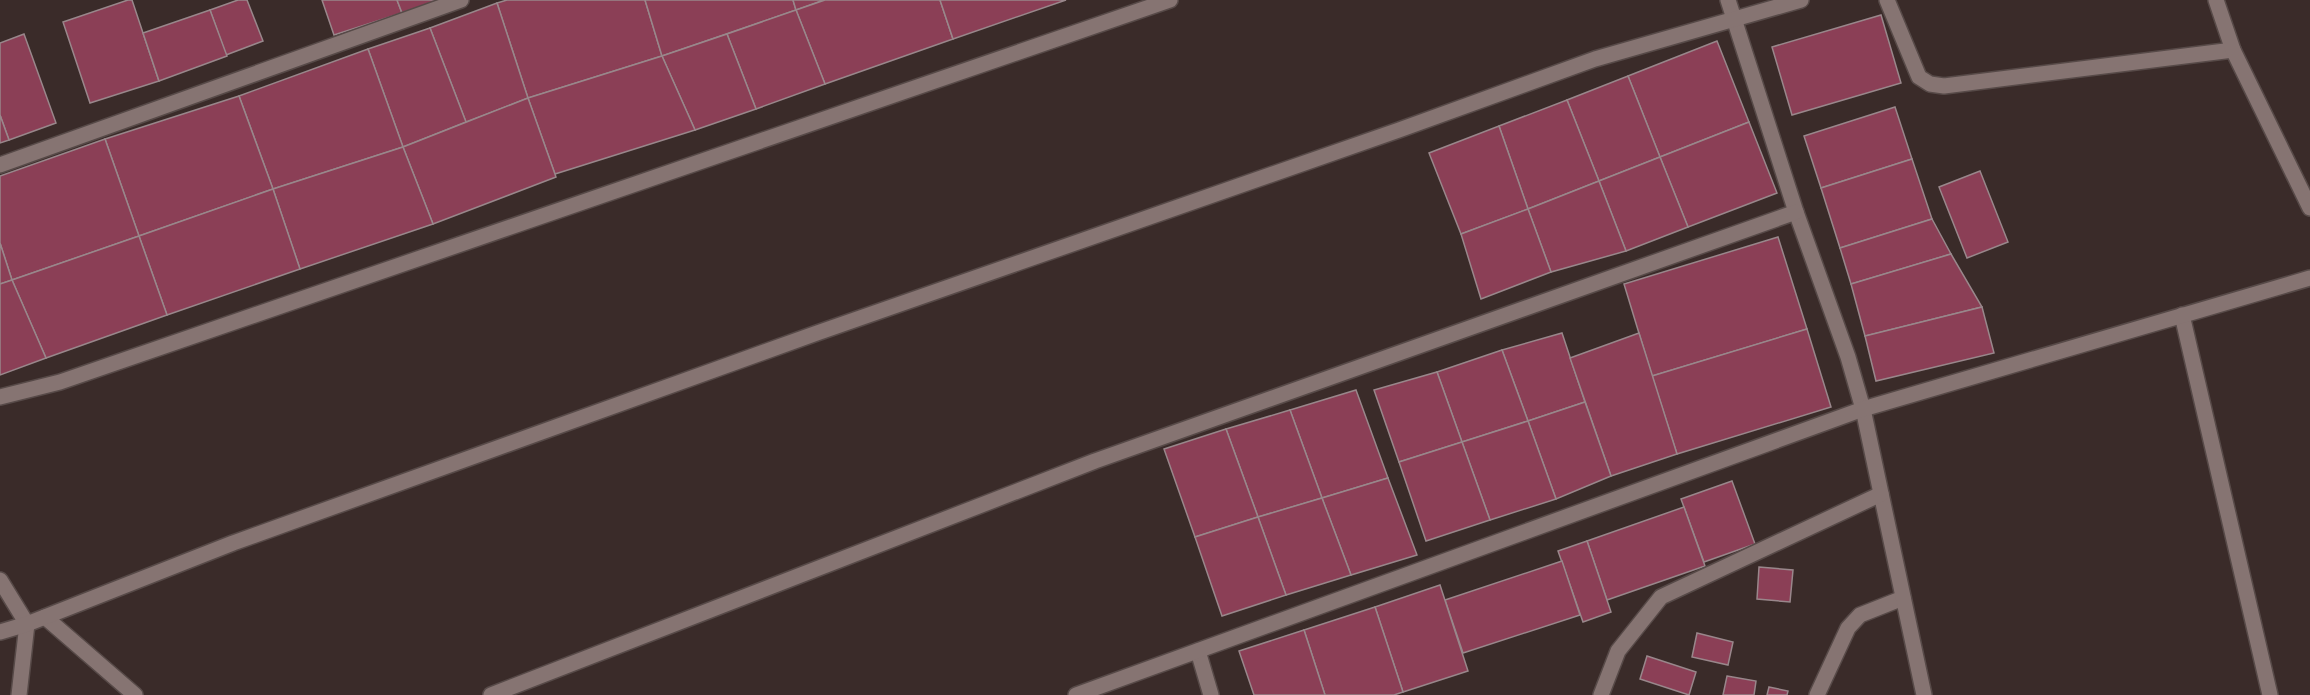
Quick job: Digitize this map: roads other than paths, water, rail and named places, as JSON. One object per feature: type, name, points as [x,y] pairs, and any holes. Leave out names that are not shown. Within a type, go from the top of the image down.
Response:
[{"type":"street","points":[[0,165],[461,0]]},
{"type":"street","points":[[0,397],[71,378],[1170,0]]},
{"type":"street","points":[[1728,0],[1796,212],[1848,357],[1863,409],[1924,695]]},
{"type":"street","points":[[0,632],[27,624],[233,543],[839,325],[1399,130],[1595,59],[1801,0]]},
{"type":"street","points":[[1887,0],[1919,77],[1930,84],[1944,86],[2233,50]]},
{"type":"street","points":[[2216,0],[2233,50],[2310,207]]},
{"type":"street","points":[[491,695],[1095,461],[1796,212]]},
{"type":"street","points":[[1076,695],[1863,409],[2310,278]]},
{"type":"street","points":[[2182,315],[2270,695]]},
{"type":"street","points":[[1602,695],[1618,651],[1661,597],[1881,494]]},
{"type":"street","points":[[0,580],[27,624],[19,695]]},
{"type":"street","points":[[1817,695],[1848,628],[1860,615],[1904,598]]},
{"type":"street","points":[[45,617],[135,695]]},
{"type":"street","points":[[1198,651],[1211,695]]}]
